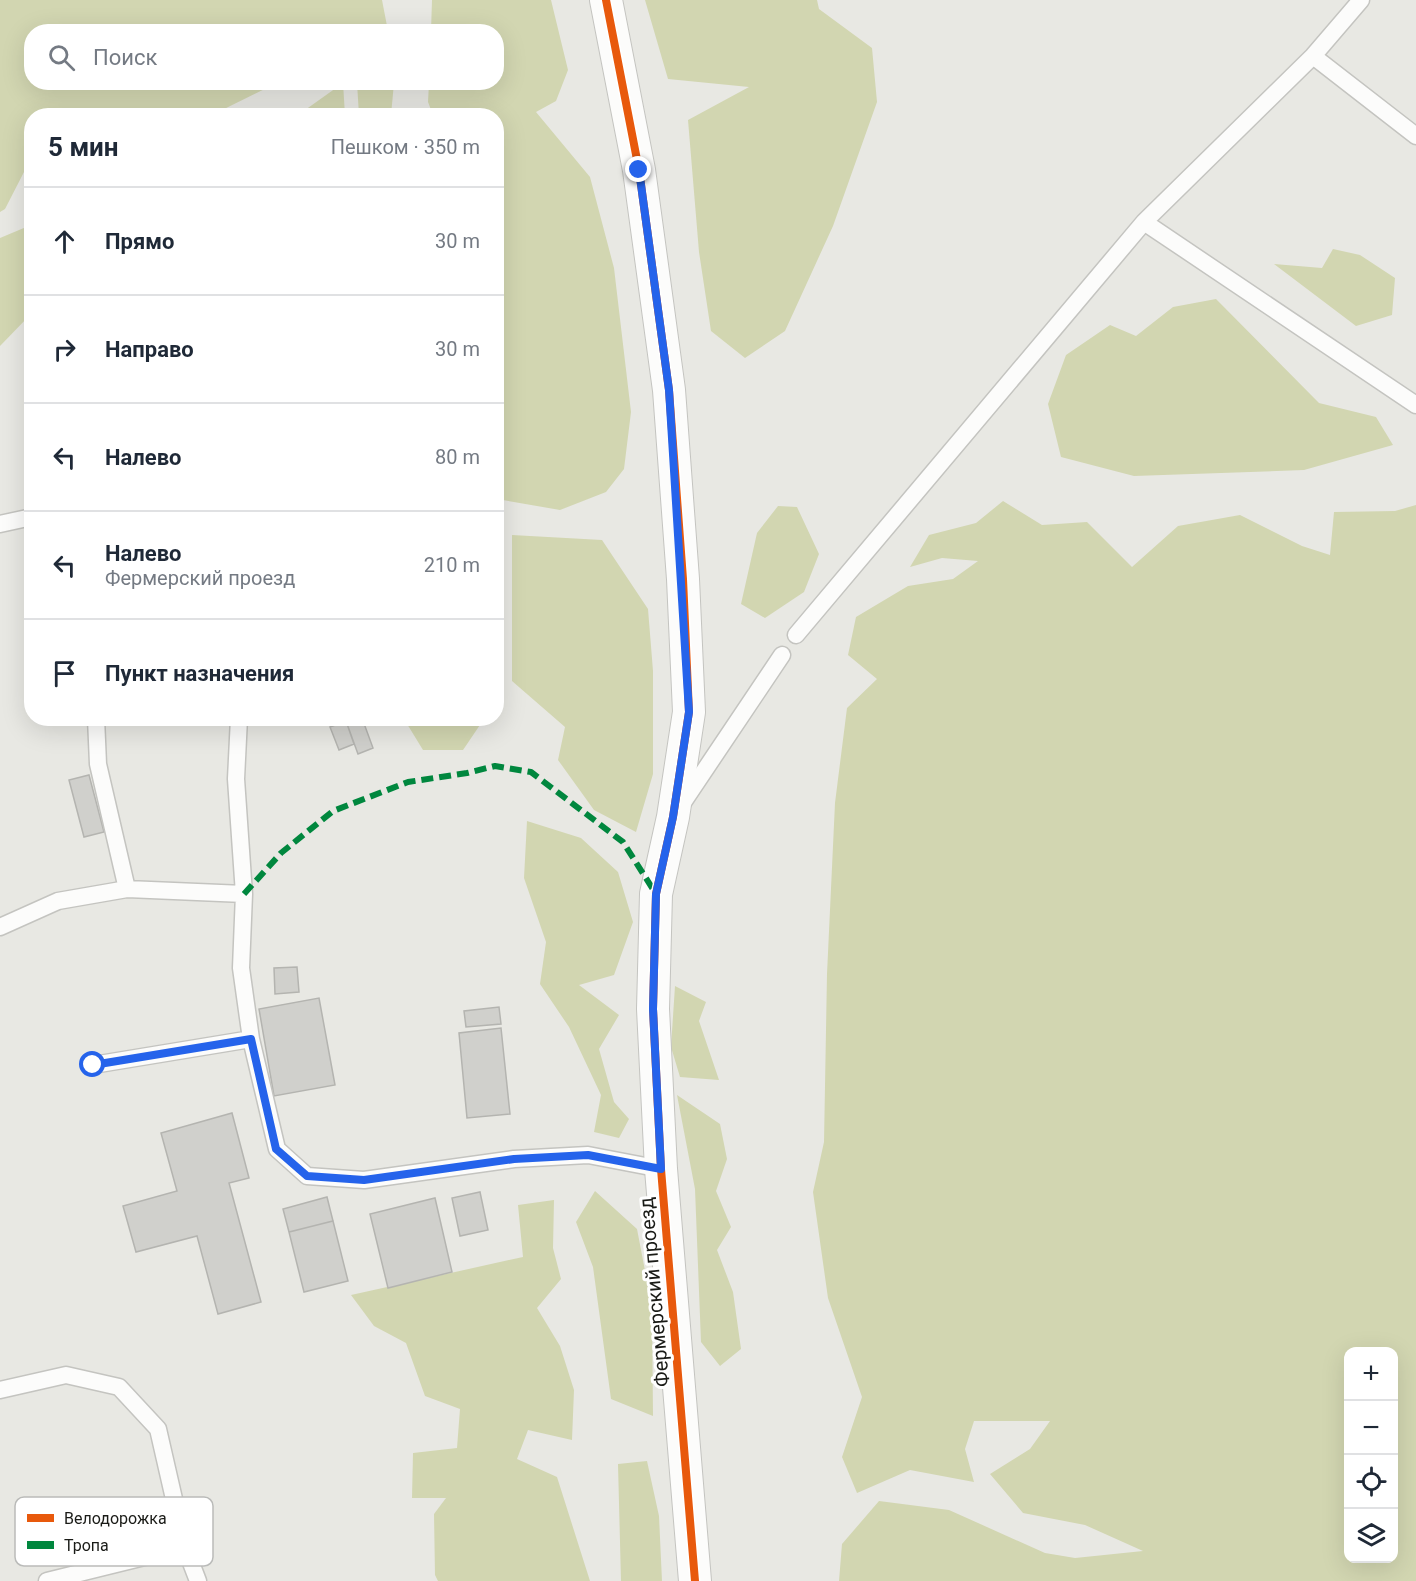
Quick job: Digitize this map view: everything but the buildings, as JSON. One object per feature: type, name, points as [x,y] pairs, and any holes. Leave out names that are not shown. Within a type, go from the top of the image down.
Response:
[{"type":"street","name":"Фермерский проезд","points":[[606,0],[639,170],[669,390],[689,712],[673,817],[656,894],[653,1009],[661,1169],[694,1581]]},
{"type":"lane","points":[[796,635],[1144,222],[1313,56],[1361,0]]},
{"type":"lane","points":[[1313,56],[1416,136]]},
{"type":"lane","points":[[1144,222],[1416,405]]},
{"type":"lane","points":[[0,524],[24,519]]},
{"type":"lane","points":[[673,817],[782,655]]},
{"type":"lane","points":[[96,726],[98,764],[127,889]]},
{"type":"lane","points":[[239,726],[236,779],[244,894],[242,968],[251,1039],[276,1149],[307,1176],[364,1180],[514,1159],[588,1155],[661,1169]]},
{"type":"lane","points":[[0,927],[58,901],[127,889],[244,894]]},
{"type":"lane","points":[[93,1065],[251,1039]]},
{"type":"lane","points":[[0,1390],[66,1375],[119,1387],[158,1429],[174,1497]]},
{"type":"lane","points":[[47,1581],[108,1566]]},
{"type":"lane","points":[[192,1566],[198,1581]]},
{"type":"green space","points":[[0,0],[382,0],[387,24],[24,24],[24,90],[263,90],[226,108],[24,108],[24,172],[5,209],[0,212]]},
{"type":"green space","points":[[432,0],[551,0],[568,70],[556,101],[536,112],[590,177],[614,268],[631,412],[624,469],[606,492],[560,510],[504,500],[504,108],[430,108],[428,102],[429,90],[504,90],[504,24],[431,24]]},
{"type":"green space","points":[[645,0],[817,0],[819,9],[872,48],[877,102],[833,226],[785,331],[745,358],[711,331],[699,252],[688,120],[749,87],[668,79]]},
{"type":"green space","points":[[333,90],[343,90],[345,108],[308,108]]},
{"type":"green space","points":[[357,90],[393,90],[392,108],[359,108]]},
{"type":"green space","points":[[24,228],[24,321],[0,346],[0,238]]},
{"type":"green space","points":[[1333,249],[1360,255],[1395,278],[1392,315],[1356,326],[1274,264],[1322,268]]},
{"type":"green space","points":[[1216,299],[1319,403],[1376,417],[1393,445],[1304,470],[1134,476],[1061,457],[1048,404],[1066,355],[1110,325],[1136,336],[1173,307]]},
{"type":"green space","points":[[1003,501],[1042,525],[1087,522],[1132,567],[1178,526],[1240,515],[1302,546],[1330,555],[1334,512],[1395,511],[1416,505],[1416,1581],[839,1581],[842,1544],[879,1501],[949,1510],[1045,1553],[1075,1558],[1143,1551],[1085,1525],[1023,1513],[990,1474],[1030,1449],[1050,1421],[974,1421],[965,1449],[974,1482],[910,1470],[857,1493],[842,1457],[862,1397],[828,1298],[813,1192],[824,1142],[827,974],[835,803],[847,708],[877,679],[848,655],[856,617],[908,586],[953,579],[978,561],[942,558],[910,567],[929,535],[976,523]]},
{"type":"green space","points":[[778,506],[797,507],[819,554],[804,592],[765,618],[741,604],[757,533]]},
{"type":"green space","points":[[512,535],[602,540],[648,609],[653,671],[653,774],[636,832],[594,810],[558,760],[565,727],[512,681]]},
{"type":"green space","points":[[408,726],[479,726],[463,750],[423,750]]},
{"type":"green space","points":[[527,821],[581,838],[618,872],[633,922],[614,975],[579,985],[619,1015],[599,1049],[614,1102],[629,1119],[619,1138],[594,1132],[601,1095],[569,1027],[540,984],[546,942],[524,878]]},
{"type":"green space","points":[[675,986],[706,1002],[699,1021],[719,1080],[680,1077],[671,1047]]},
{"type":"green space","points":[[677,1095],[720,1124],[727,1159],[716,1191],[731,1227],[717,1250],[733,1292],[741,1349],[720,1366],[701,1342],[695,1189]]},
{"type":"green space","points":[[595,1191],[637,1229],[652,1307],[653,1416],[611,1399],[593,1267],[576,1222]]},
{"type":"green space","points":[[554,1200],[553,1248],[561,1279],[537,1308],[560,1346],[574,1390],[572,1440],[528,1430],[517,1459],[557,1477],[590,1581],[438,1581],[435,1575],[434,1514],[446,1498],[412,1498],[413,1453],[457,1448],[460,1409],[425,1396],[406,1343],[374,1326],[351,1295],[523,1257],[518,1205]]},
{"type":"green space","points":[[647,1461],[659,1516],[662,1581],[621,1581],[618,1464]]},
{"type":"marked path","points":[[244,894],[281,853],[333,811],[408,782],[467,773],[495,766],[531,772],[623,842],[656,894]]},
{"type":"cycle path","points":[[606,0],[639,170],[669,390],[683,579],[689,712],[673,817],[656,894],[653,1009],[661,1169],[695,1581]]},
{"type":"route","points":[[93,1065],[251,1039],[276,1149],[307,1176],[364,1180],[514,1159],[588,1155],[661,1169],[653,1009],[656,894],[673,817],[689,712],[683,579],[669,390],[639,170]]}]
